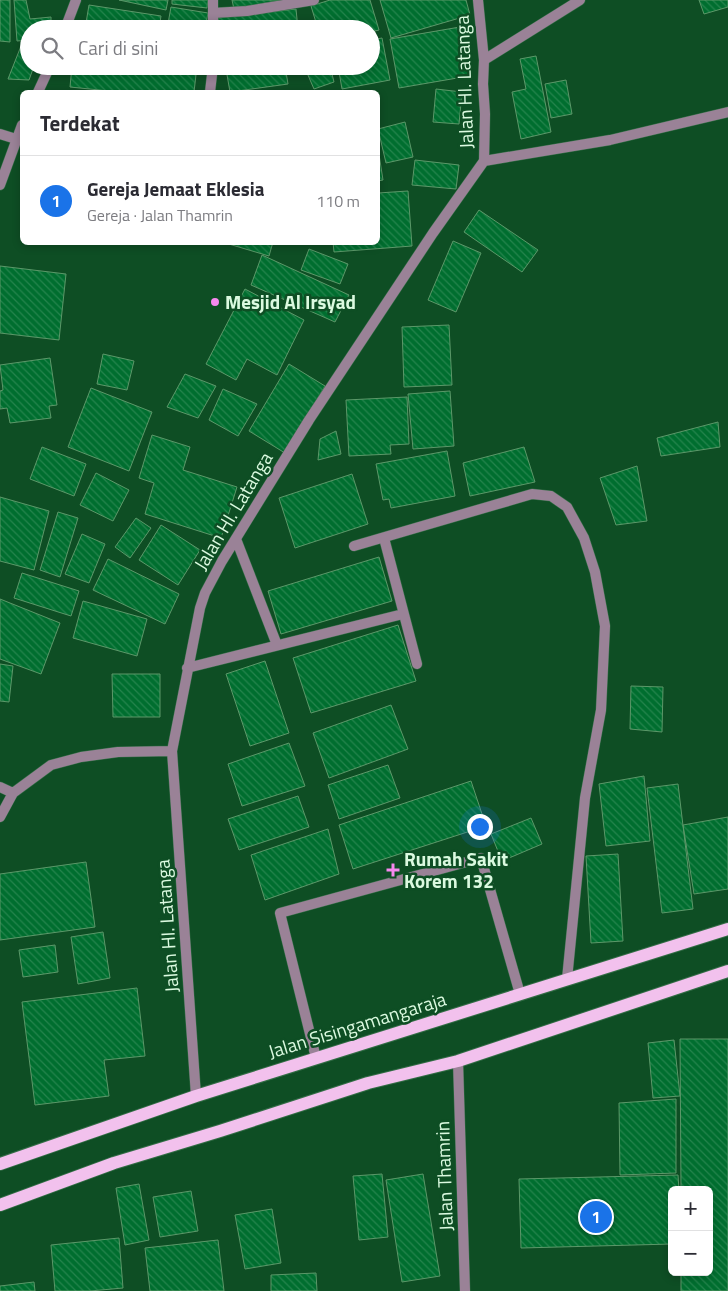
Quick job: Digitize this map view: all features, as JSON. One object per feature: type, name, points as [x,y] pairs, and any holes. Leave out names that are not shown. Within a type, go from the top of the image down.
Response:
[{"type":"main road","name":"Jalan Sisingamangaraja","points":[[0,1164],[196,1096],[728,929]]},
{"type":"main road","points":[[0,1205],[114,1163],[220,1132],[368,1083],[458,1061],[728,971]]},
{"type":"street","points":[[68,20],[76,0]]},
{"type":"street","points":[[213,0],[213,20]]},
{"type":"street","points":[[213,13],[314,0]]},
{"type":"street","name":"Jalan HI. Latanga","points":[[196,1096],[172,751],[195,629],[205,593],[222,561],[309,420],[433,233],[484,161],[484,60],[478,0]]},
{"type":"street","points":[[484,60],[580,0]]},
{"type":"street","points":[[39,90],[46,75]]},
{"type":"street","points":[[210,90],[212,75]]},
{"type":"street","points":[[484,161],[610,140],[728,112]]},
{"type":"street","points":[[0,185],[20,130]]},
{"type":"street","points":[[0,134],[16,139]]},
{"type":"street","points":[[354,546],[532,494],[551,496],[567,507],[584,538],[595,572],[605,626],[604,669],[601,710],[585,798],[567,979]]},
{"type":"street","points":[[384,538],[417,664]]},
{"type":"street","points":[[236,539],[276,645]]},
{"type":"street","points":[[187,668],[404,614]]},
{"type":"street","points":[[0,817],[12,793],[51,766],[80,757],[118,752],[172,751]]},
{"type":"street","points":[[0,787],[12,793]]},
{"type":"street","points":[[316,1058],[280,913],[481,858],[520,994]]},
{"type":"street","name":"Jalan Thamrin","points":[[458,1061],[465,1291]]},
{"type":"building","points":[[0,0],[10,0],[10,42],[0,41]]},
{"type":"building","points":[[14,0],[26,0],[30,19],[51,17],[51,20],[20,20],[20,41],[17,41]]},
{"type":"building","points":[[119,0],[168,0],[166,10]]},
{"type":"building","points":[[172,0],[208,0],[207,8],[172,4]]},
{"type":"building","points":[[232,0],[282,0],[234,9]]},
{"type":"building","points":[[330,0],[370,0],[376,20],[315,20],[311,6]]},
{"type":"building","points":[[380,0],[466,0],[470,15],[391,38]]},
{"type":"building","points":[[699,0],[728,0],[728,7],[704,14]]},
{"type":"building","points":[[89,5],[161,16],[160,20],[86,20]]},
{"type":"building","points":[[171,7],[208,13],[207,20],[169,20]]},
{"type":"building","points":[[296,9],[297,20],[218,20],[218,18]]},
{"type":"building","points":[[460,27],[469,76],[399,88],[390,39]]},
{"type":"building","points":[[380,38],[382,38],[390,80],[342,89],[340,75],[380,75]]},
{"type":"building","points":[[20,49],[20,75],[31,75],[29,80],[8,79]]},
{"type":"building","points":[[536,56],[551,132],[521,139],[512,92],[526,89],[520,59]]},
{"type":"building","points":[[71,75],[196,75],[194,90],[99,90],[70,87]]},
{"type":"building","points":[[227,75],[286,75],[288,84],[244,90],[230,90]]},
{"type":"building","points":[[308,75],[332,75],[334,82],[314,89]]},
{"type":"building","points":[[566,80],[572,114],[551,118],[545,84]]},
{"type":"building","points":[[436,89],[462,92],[459,124],[433,122]]},
{"type":"building","points":[[405,122],[413,157],[386,163],[380,138],[380,128]]},
{"type":"building","points":[[415,160],[459,165],[456,189],[412,185]]},
{"type":"building","points":[[380,161],[383,180],[380,181]]},
{"type":"building","points":[[408,191],[412,246],[334,252],[333,245],[380,245],[380,193]]},
{"type":"building","points":[[479,210],[538,250],[522,272],[464,232]]},
{"type":"building","points":[[453,241],[481,253],[456,312],[428,300]]},
{"type":"building","points":[[232,245],[272,245],[269,256]]},
{"type":"building","points":[[309,249],[348,264],[340,284],[301,270]]},
{"type":"building","points":[[262,255],[349,295],[335,322],[251,285]]},
{"type":"building","points":[[0,266],[66,274],[59,340],[0,333]]},
{"type":"building","points":[[245,289],[304,320],[277,375],[247,359],[236,380],[206,364]]},
{"type":"building","points":[[449,325],[452,385],[404,387],[402,327]]},
{"type":"building","points":[[103,354],[134,361],[127,390],[97,384]]},
{"type":"building","points":[[50,358],[57,405],[49,406],[51,418],[10,423],[7,408],[0,409],[0,391],[3,390],[0,365]]},
{"type":"building","points":[[289,364],[325,386],[285,453],[249,431]]},
{"type":"building","points":[[185,374],[216,386],[198,418],[167,407]]},
{"type":"building","points":[[91,388],[152,412],[129,471],[68,447]]},
{"type":"building","points":[[223,389],[257,404],[238,436],[209,420]]},
{"type":"building","points":[[450,391],[454,446],[413,449],[408,394]]},
{"type":"building","points":[[407,397],[409,444],[390,445],[391,454],[349,456],[346,400]]},
{"type":"building","points":[[718,422],[720,447],[661,456],[657,438]]},
{"type":"building","points":[[336,431],[341,454],[318,460],[320,439]]},
{"type":"building","points":[[152,435],[190,447],[183,470],[237,487],[221,538],[145,514],[154,483],[139,478]]},
{"type":"building","points":[[42,447],[86,464],[74,496],[30,479]]},
{"type":"building","points":[[524,447],[535,482],[470,496],[463,463]]},
{"type":"building","points":[[447,451],[455,496],[391,508],[389,499],[383,500],[376,464]]},
{"type":"building","points":[[637,466],[647,521],[616,525],[600,478]]},
{"type":"building","points":[[96,473],[129,490],[113,521],[80,505]]},
{"type":"building","points":[[352,474],[368,524],[295,548],[279,498]]},
{"type":"building","points":[[0,497],[49,511],[34,570],[0,561]]},
{"type":"building","points":[[58,512],[78,518],[60,577],[40,570]]},
{"type":"building","points":[[136,518],[151,528],[130,558],[115,547]]},
{"type":"building","points":[[161,525],[200,550],[178,585],[139,560]]},
{"type":"building","points":[[82,534],[105,544],[89,583],[65,574]]},
{"type":"building","points":[[379,557],[392,601],[281,634],[268,591]]},
{"type":"building","points":[[108,559],[179,594],[165,624],[93,590]]},
{"type":"building","points":[[22,573],[79,591],[71,616],[14,598]]},
{"type":"building","points":[[0,599],[60,623],[41,674],[0,659]]},
{"type":"building","points":[[83,601],[147,619],[137,656],[73,638]]},
{"type":"building","points":[[398,625],[416,681],[311,713],[293,658]]},
{"type":"building","points":[[265,661],[289,733],[250,746],[226,674]]},
{"type":"building","points":[[0,664],[13,666],[9,702],[0,701]]},
{"type":"building","points":[[112,674],[160,674],[160,717],[113,717]]},
{"type":"building","points":[[631,686],[663,687],[662,732],[630,729]]},
{"type":"building","points":[[391,705],[408,749],[329,778],[313,733]]},
{"type":"building","points":[[289,743],[305,786],[242,806],[228,764]]},
{"type":"building","points":[[388,765],[400,798],[339,819],[328,785]]},
{"type":"building","points":[[644,776],[650,841],[606,846],[599,784]]},
{"type":"building","points":[[471,781],[486,826],[353,869],[339,825]]},
{"type":"building","points":[[678,784],[693,909],[662,913],[647,788]]},
{"type":"building","points":[[298,796],[309,827],[239,850],[228,819]]},
{"type":"building","points":[[728,817],[728,889],[694,894],[683,825]]},
{"type":"building","points":[[531,818],[542,844],[502,861],[491,834]]},
{"type":"building","points":[[328,829],[339,874],[265,900],[251,855]]},
{"type":"building","points":[[618,854],[623,941],[591,943],[586,856]]},
{"type":"building","points":[[86,862],[95,927],[0,940],[0,874]]},
{"type":"building","points":[[103,932],[110,978],[78,984],[71,937]]},
{"type":"building","points":[[55,945],[58,972],[23,977],[19,950]]},
{"type":"building","points":[[137,988],[145,1056],[104,1060],[109,1096],[35,1105],[22,1002]]},
{"type":"building","points":[[680,1039],[728,1039],[728,1291],[681,1291],[681,1276],[713,1276],[713,1186],[681,1186]]},
{"type":"building","points":[[674,1040],[680,1096],[653,1098],[648,1043]]},
{"type":"building","points":[[676,1099],[676,1173],[620,1175],[619,1103]]},
{"type":"building","points":[[382,1174],[388,1237],[359,1240],[353,1176]]},
{"type":"building","points":[[423,1174],[440,1276],[402,1282],[386,1180]]},
{"type":"building","points":[[678,1175],[679,1186],[668,1186],[668,1244],[521,1248],[519,1179]]},
{"type":"building","points":[[139,1184],[149,1240],[125,1245],[116,1188]]},
{"type":"building","points":[[191,1191],[198,1231],[160,1237],[153,1197]]},
{"type":"building","points":[[272,1209],[281,1263],[245,1269],[235,1215]]},
{"type":"building","points":[[119,1238],[123,1288],[90,1291],[55,1291],[51,1245]]},
{"type":"building","points":[[218,1240],[224,1291],[150,1291],[145,1248]]},
{"type":"building","points":[[316,1273],[317,1291],[271,1291],[271,1275]]},
{"type":"building","points":[[34,1282],[35,1291],[0,1291],[0,1286]]},
{"type":"place","name":"Mesjid Al Irsyad","points":[[215,302]]},
{"type":"place","name":"Rumah Sakit Korem 132","points":[[393,870]]},
{"type":"place","name":"Gereja Jemaat Eklesia","points":[[596,1217]]}]
